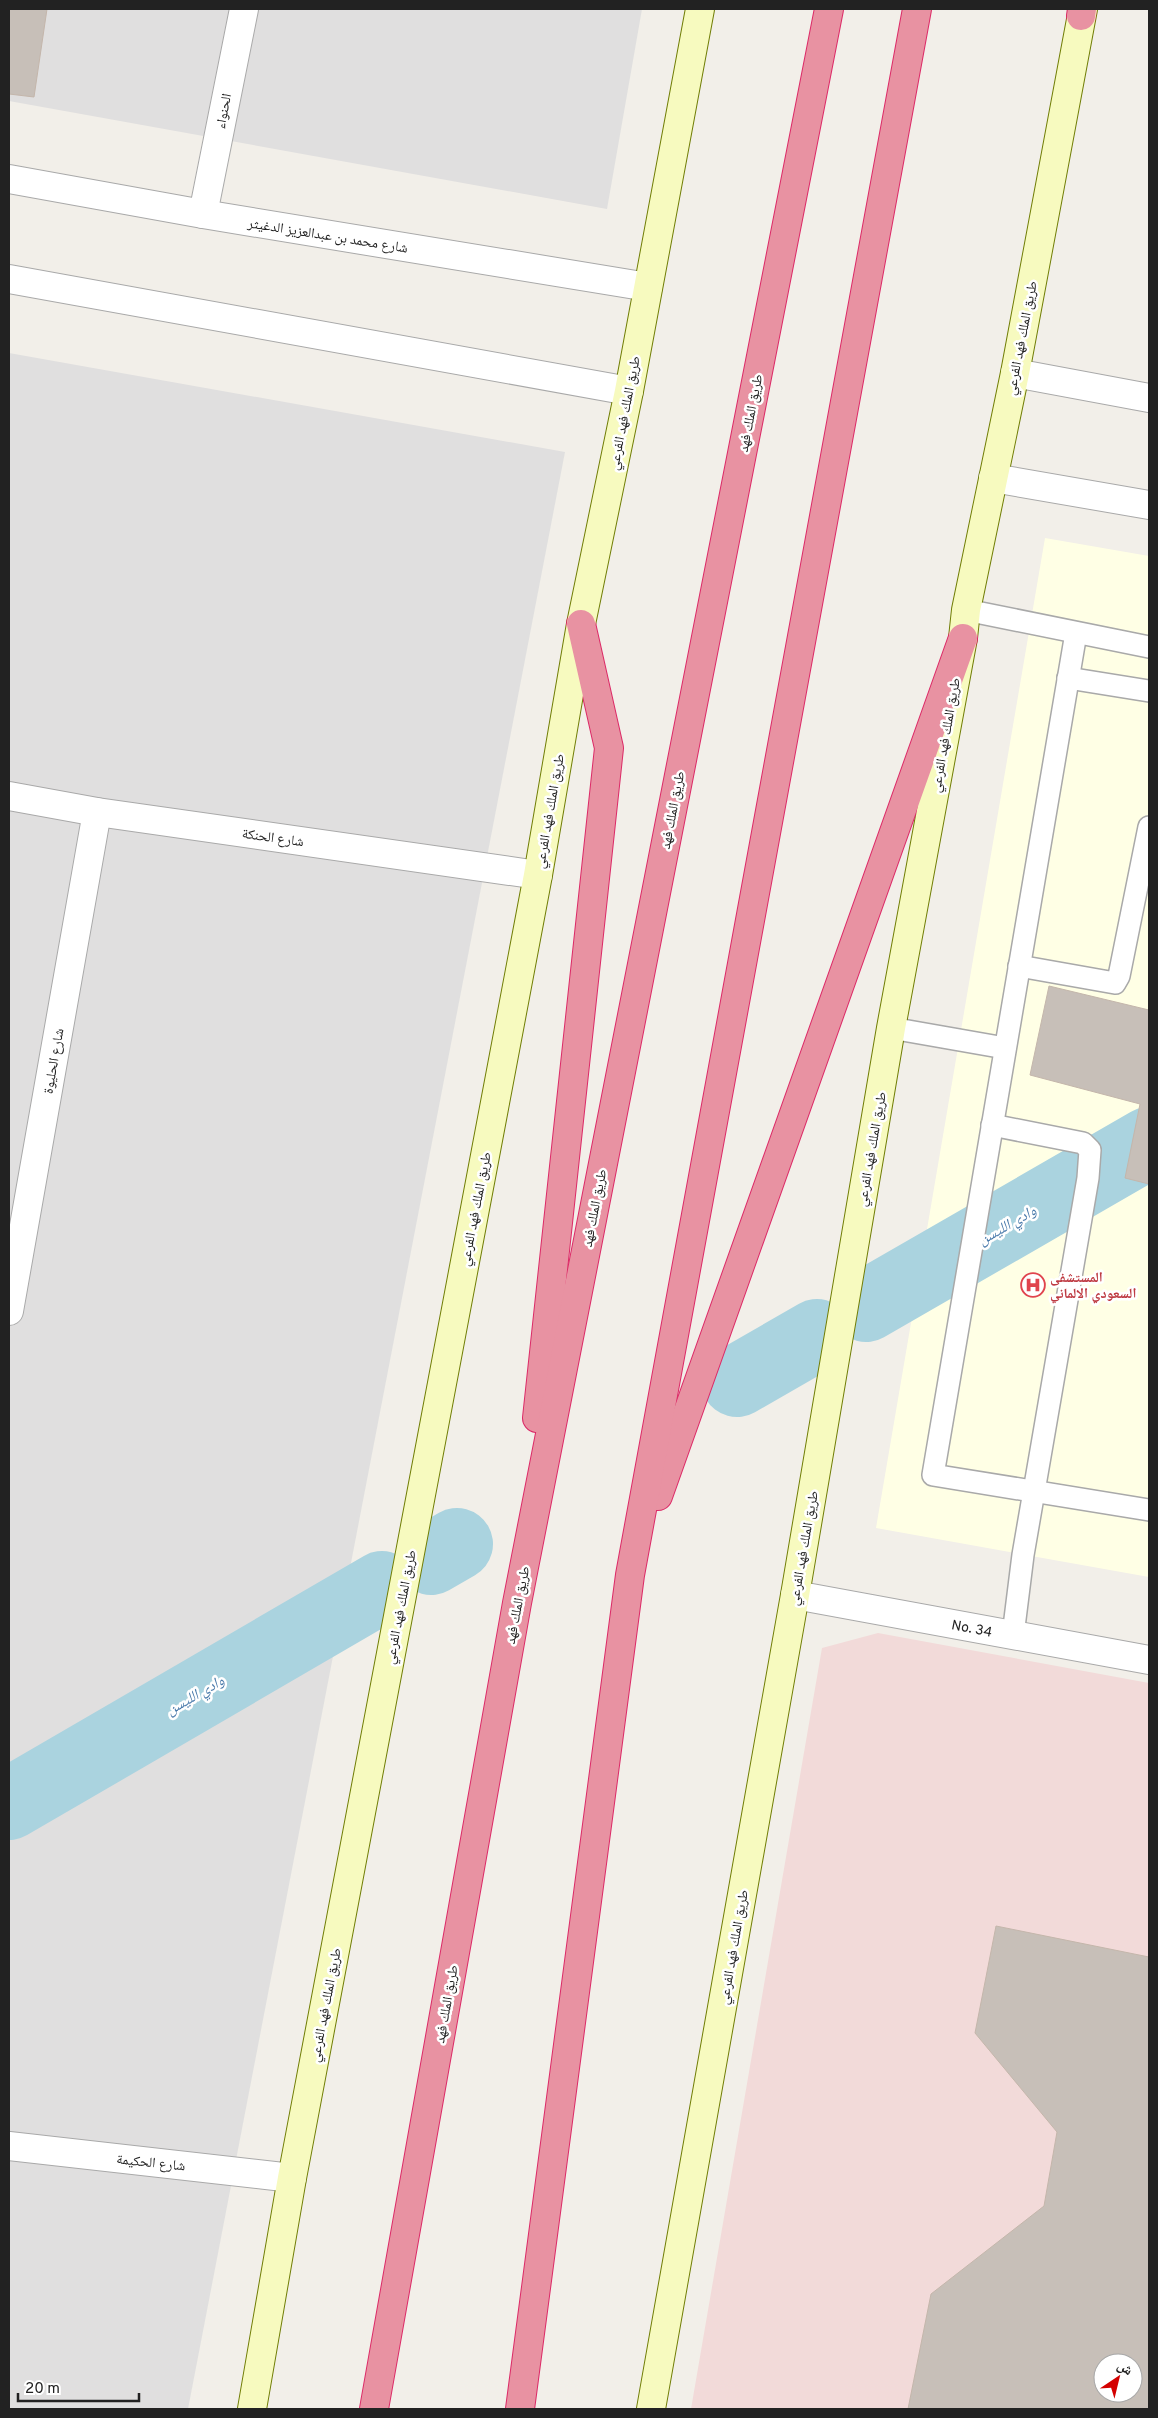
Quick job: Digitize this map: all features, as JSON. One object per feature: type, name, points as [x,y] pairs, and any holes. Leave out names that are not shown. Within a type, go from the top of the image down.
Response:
[{"type":"highway","name":"طريق الملك فهد","points":[[374,2409],[517,1602],[830,9]]},
{"type":"highway","points":[[520,2409],[630,1575],[917,9]]},
{"type":"highway","points":[[517,1602],[609,748],[581,624]]},
{"type":"highway","points":[[630,1575],[964,638]]},
{"type":"highway","points":[[363,2409],[394,2302]]},
{"type":"main road","name":"طريق الملك فهد الفرعي","points":[[252,2409],[292,2178],[538,874],[581,624],[629,391],[700,9]]},
{"type":"main road","name":"طريق الملك فهد الفرعي","points":[[651,2409],[795,1595],[891,1028],[964,638],[966,610],[1015,373],[1082,11]]},
{"type":"street","name":"الحنواء","points":[[203,214],[244,9]]},
{"type":"street","name":"شارع محمد بن عبدالعزيز الدغيثر","points":[[9,179],[203,214],[648,287]]},
{"type":"street","points":[[9,279],[629,391]]},
{"type":"street","points":[[1015,373],[1149,398]]},
{"type":"street","points":[[993,478],[1149,506]]},
{"type":"street","name":"شارع الحنكة","points":[[9,796],[97,812],[538,874]]},
{"type":"street","name":"شارع الحليوة","points":[[9,1311],[17,1212],[97,812]]},
{"type":"street","name":"No. 34","points":[[795,1595],[1149,1660]]},
{"type":"street","name":"شارع الحكيمة","points":[[9,2146],[292,2178]]},
{"type":"lane","points":[[966,610],[1149,647]]},
{"type":"lane","points":[[1076,633],[933,1475],[1149,1510]]},
{"type":"lane","points":[[1068,678],[1149,692]]},
{"type":"lane","points":[[1019,966],[1115,983],[1119,976],[1149,827]]},
{"type":"lane","points":[[891,1028],[1005,1048]]},
{"type":"lane","points":[[992,1126],[1083,1143],[1090,1150],[1088,1178],[1034,1492],[1013,1635]]},
{"type":"shaded area","points":[[9,9],[642,9],[607,209],[9,101]]},
{"type":"shaded area","points":[[9,353],[565,452],[188,2409],[9,2409]]},
{"type":"shaded area","name":"المستشفى السعودي الالماني","points":[[1045,538],[1149,556],[1149,1577],[876,1528]]},
{"type":"shaded area","points":[[878,1633],[1149,1683],[1149,2409],[691,2409],[822,1648]]},
{"type":"building","points":[[9,9],[47,9],[34,97],[9,94]]},
{"type":"building","points":[[1049,986],[1149,1010],[1149,1184],[1125,1178],[1140,1104],[1030,1075]]},
{"type":"building","points":[[996,1926],[1149,1957],[1149,2409],[908,2409],[931,2294],[1044,2206],[1057,2132],[975,2033]]},
{"type":"waterway","name":"وادي الليسن","points":[[866,1306],[1149,1143]]},
{"type":"waterway","name":"وادي الليسن","points":[[737,1381],[817,1335]]},
{"type":"waterway","name":"وادي الليسن","points":[[431,1559],[457,1544]]},
{"type":"waterway","name":"وادي الليسن","points":[[9,1804],[382,1587]]},
{"type":"place","name":"المستشفى السعودي الالماني","points":[[1033,1285]]}]
